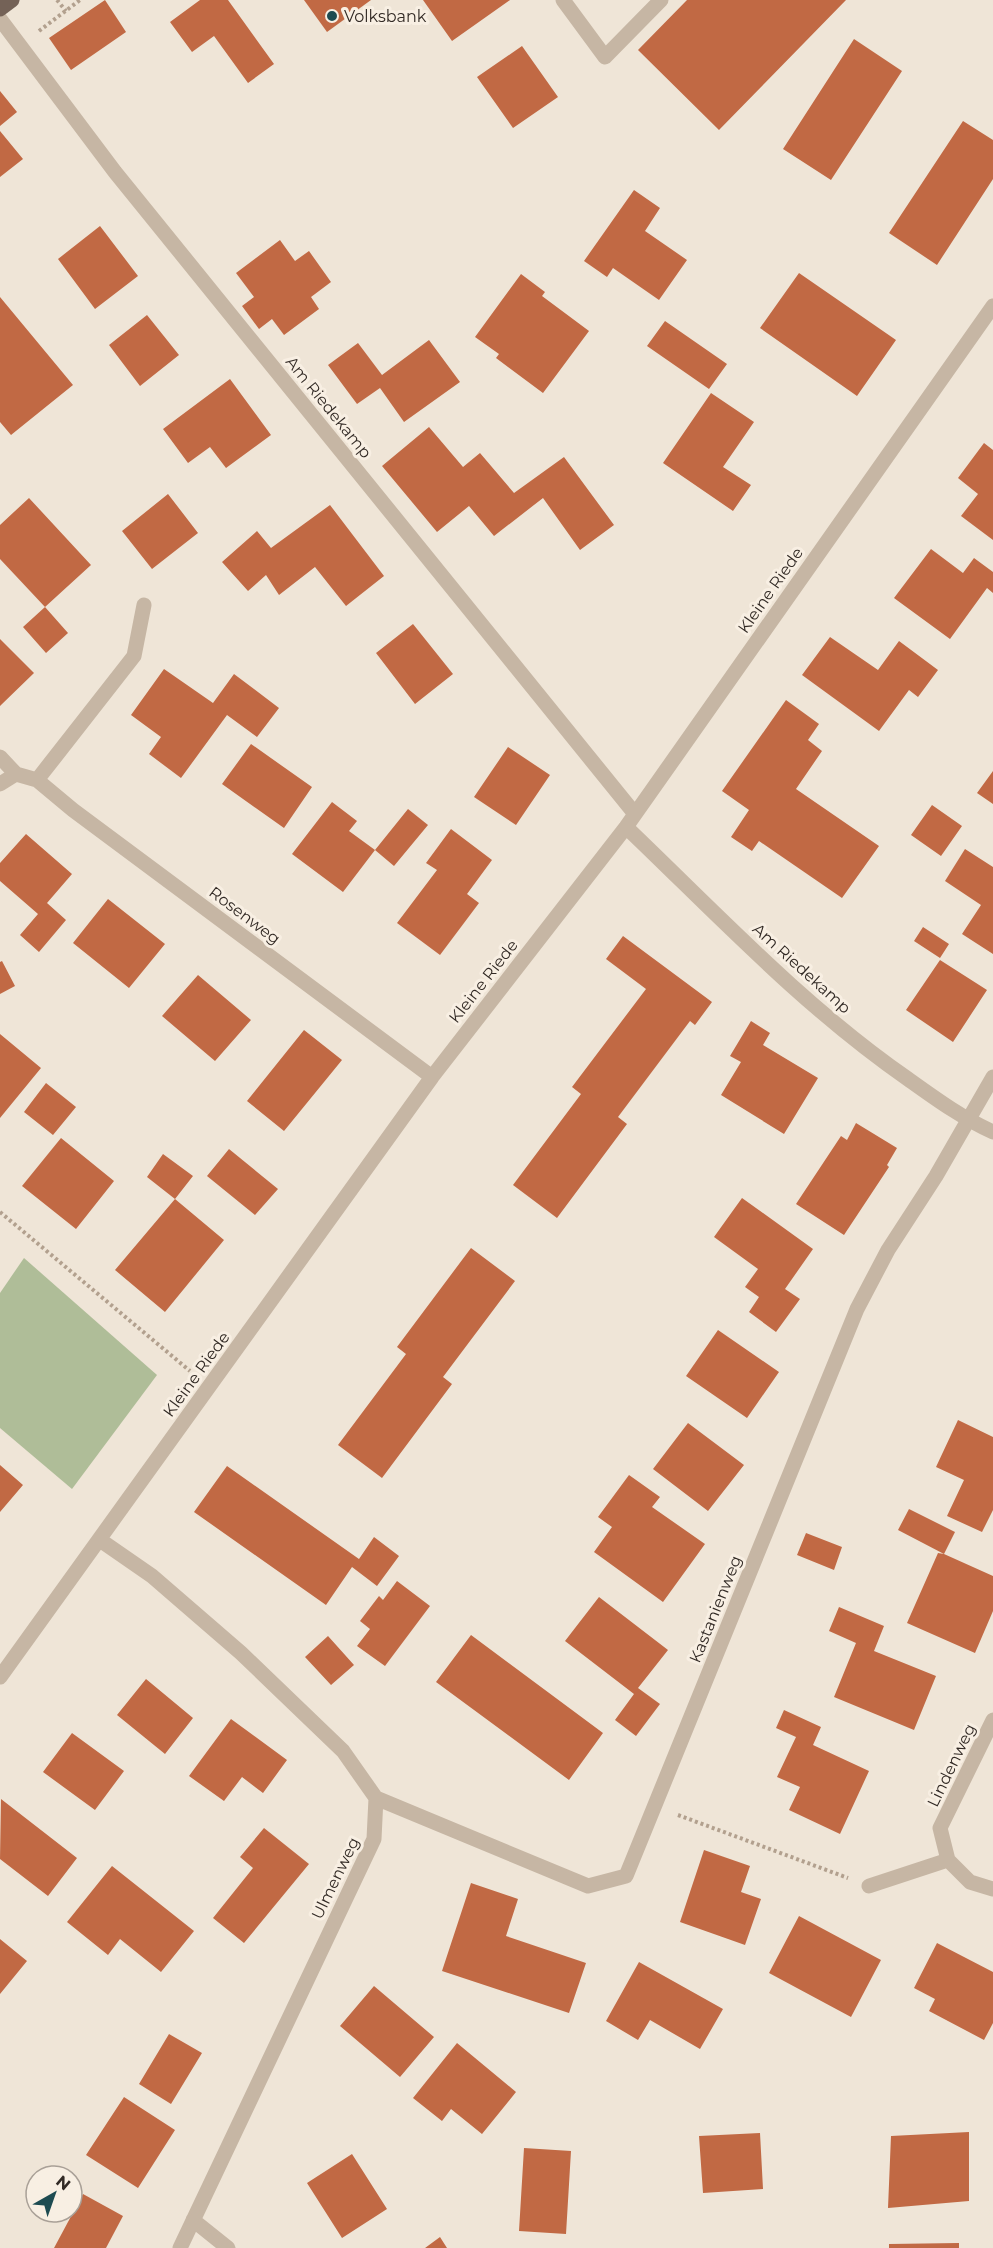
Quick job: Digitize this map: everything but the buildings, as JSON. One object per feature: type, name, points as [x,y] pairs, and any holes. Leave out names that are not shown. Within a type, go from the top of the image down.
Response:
[{"type":"main road","points":[[0,9],[12,0]]},
{"type":"street","points":[[563,0],[605,57],[662,0]]},
{"type":"street","name":"Am Riedekamp","points":[[0,19],[116,172],[630,820],[786,981],[872,1054],[967,1120],[993,1132]]},
{"type":"street","name":"Kleine Riede","points":[[0,1677],[432,1077],[630,820],[993,306]]},
{"type":"street","points":[[37,780],[134,656],[144,605]]},
{"type":"street","points":[[0,757],[16,774],[0,784]]},
{"type":"street","name":"Rosenweg","points":[[16,774],[37,780],[83,817],[432,1077]]},
{"type":"street","points":[[967,1120],[993,1077]]},
{"type":"street","name":"Kastanienweg","points":[[376,1798],[588,1886],[626,1876],[857,1310],[888,1250],[936,1176],[967,1120]]},
{"type":"street","points":[[100,1540],[152,1576],[241,1653],[343,1751],[376,1798]]},
{"type":"street","name":"Lindenweg","points":[[948,1860],[940,1828],[993,1720]]},
{"type":"street","name":"Ulmenweg","points":[[180,2248],[374,1839],[376,1798]]},
{"type":"street","points":[[869,1886],[948,1860],[970,1882],[993,1889]]},
{"type":"street","points":[[193,2220],[228,2248]]},
{"type":"path","points":[[57,0],[66,11]]},
{"type":"path","points":[[0,1212],[208,1387]]},
{"type":"path","points":[[654,1807],[869,1886]]},
{"type":"green space","points":[[24,1258],[157,1375],[72,1489],[0,1428],[0,1293]]},
{"type":"place","name":"Volksbank","points":[[332,16]]}]
